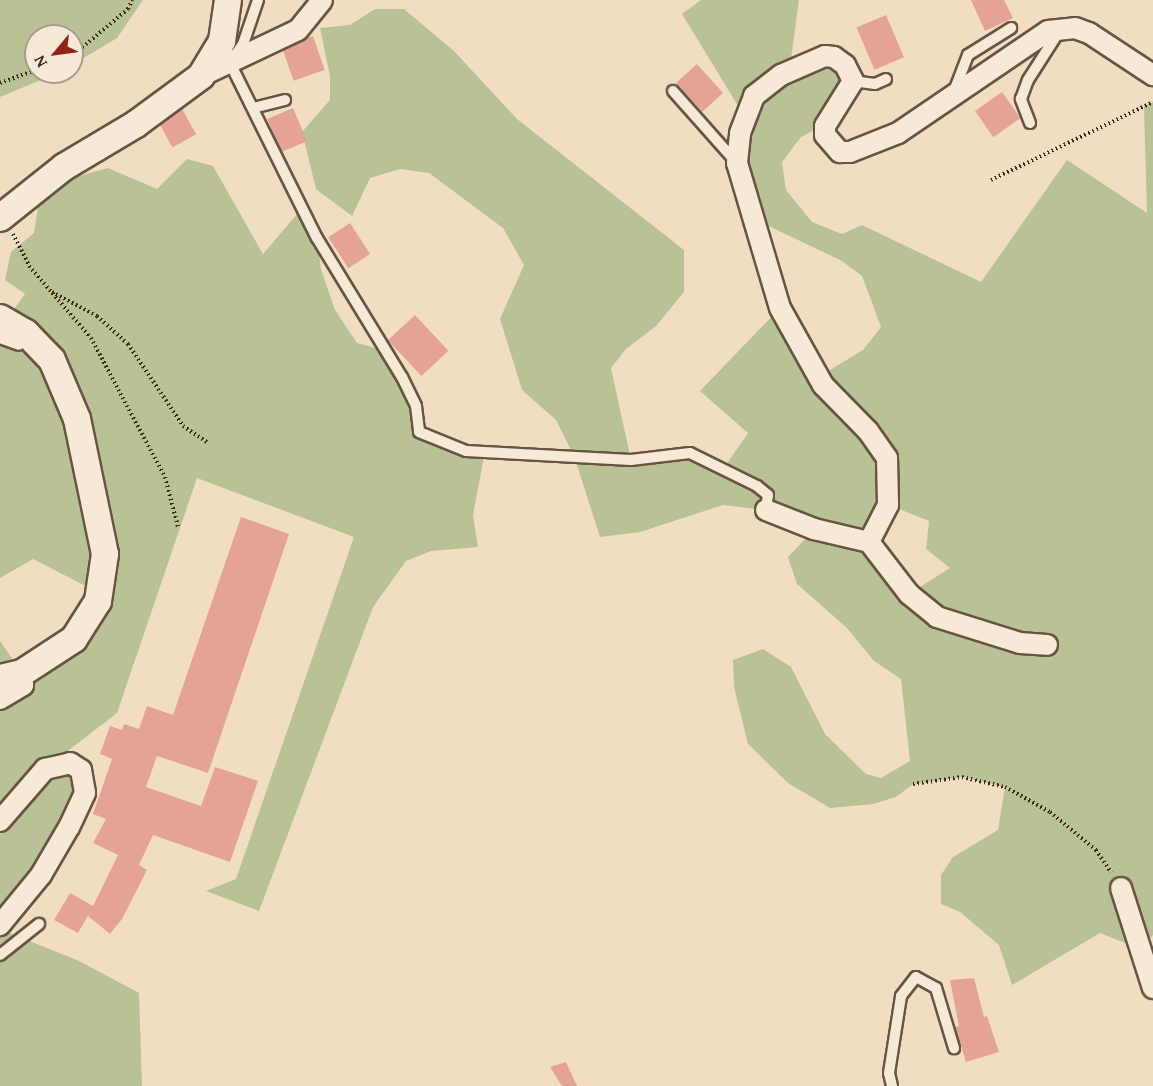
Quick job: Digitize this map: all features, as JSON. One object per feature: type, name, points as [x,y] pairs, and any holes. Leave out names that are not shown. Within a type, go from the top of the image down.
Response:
[{"type":"street","points":[[201,76],[222,41],[228,0]]},
{"type":"street","points":[[2,218],[64,167],[136,124],[201,76],[298,30],[322,0]]},
{"type":"street","points":[[869,542],[888,504],[887,458],[868,431],[823,385],[780,308],[737,163],[746,112],[764,84],[825,56],[845,65],[853,81],[825,126],[825,135],[840,152],[850,152],[898,133],[1027,42],[1062,28],[1089,33],[1153,75]]},
{"type":"street","points":[[0,318],[26,333],[52,360],[77,419],[96,496],[105,554],[98,601],[74,639],[11,676],[23,685],[0,699]]},
{"type":"street","points":[[766,510],[814,529],[869,542],[909,594],[937,617],[1020,643],[1047,645]]},
{"type":"street","points":[[0,821],[45,769],[70,763],[81,770],[85,793],[69,828],[40,875],[0,925]]},
{"type":"street","points":[[1121,888],[1153,988]]},
{"type":"lane","points":[[258,0],[243,44],[230,63],[317,238],[402,378],[416,406],[419,432],[466,451],[622,460],[690,453],[757,486],[768,495],[766,510]]},
{"type":"lane","points":[[952,96],[968,55],[1011,28]]},
{"type":"lane","points":[[1030,123],[1021,99],[1028,80],[1062,28]]},
{"type":"lane","points":[[853,81],[875,84],[886,79]]},
{"type":"lane","points":[[673,91],[737,163]]},
{"type":"lane","points":[[253,108],[285,100]]},
{"type":"lane","points":[[0,338],[19,345]]},
{"type":"lane","points":[[0,955],[39,924]]},
{"type":"lane","points":[[892,1086],[889,1073],[901,996],[916,977],[936,988],[954,1048]]},
{"type":"path","points":[[84,46],[128,9],[132,0]]},
{"type":"path","points":[[0,83],[24,74]]},
{"type":"path","points":[[991,180],[1153,102]]},
{"type":"path","points":[[2,218],[29,266],[49,291],[70,310],[91,338],[165,477],[178,527]]},
{"type":"path","points":[[49,291],[97,316],[128,344],[183,426],[207,442]]},
{"type":"path","points":[[913,784],[962,777],[1005,787],[1050,812],[1096,850],[1121,888]]},
{"type":"green space","points":[[0,0],[143,0],[117,38],[84,58],[84,24],[24,24],[24,84],[31,84],[0,97]]},
{"type":"green space","points":[[701,0],[799,0],[789,74],[815,62],[836,65],[845,79],[818,128],[801,137],[782,162],[786,190],[812,222],[842,234],[862,225],[981,282],[1067,160],[1147,213],[1144,106],[1153,102],[1153,935],[1140,949],[1100,933],[1012,985],[999,945],[960,912],[941,904],[941,875],[953,857],[998,830],[1005,787],[962,777],[913,784],[896,797],[873,804],[830,808],[788,783],[748,744],[734,687],[733,660],[763,649],[791,667],[825,734],[866,774],[881,778],[910,761],[901,679],[874,661],[847,628],[797,584],[788,557],[814,530],[766,510],[723,505],[640,532],[600,537],[574,456],[556,420],[522,390],[500,319],[524,265],[503,228],[429,173],[400,169],[370,178],[352,216],[316,189],[302,132],[330,100],[330,76],[320,28],[350,25],[375,9],[404,9],[454,51],[517,119],[684,250],[684,292],[656,326],[626,349],[611,368],[631,460],[690,453],[724,468],[748,433],[700,391],[780,308],[823,384],[830,370],[863,350],[881,327],[862,276],[842,261],[756,220],[739,183],[740,109],[682,14]],"holes":[[[889,505],[929,521],[926,549],[950,568],[909,594],[869,542]]]},
{"type":"green space","points":[[187,159],[213,166],[263,254],[304,206],[317,238],[321,269],[335,310],[357,343],[387,351],[402,377],[419,432],[485,451],[473,515],[478,547],[431,551],[406,561],[373,607],[259,911],[206,891],[236,879],[354,537],[197,478],[117,713],[47,767],[56,765],[87,784],[0,925],[0,641],[22,673],[69,646],[99,593],[33,559],[0,578],[0,328],[25,294],[5,280],[11,252],[34,233],[41,186],[108,168],[157,189]]},
{"type":"green space","points":[[0,929],[79,961],[139,993],[142,1086],[0,1086]]},
{"type":"building","points":[[971,0],[1004,0],[1013,18],[985,31]]},
{"type":"building","points":[[886,15],[904,57],[875,70],[857,28]]},
{"type":"building","points":[[313,36],[325,70],[294,81],[282,47]]},
{"type":"building","points":[[697,64],[723,93],[702,112],[676,83]]},
{"type":"building","points":[[1002,92],[1020,118],[993,137],[975,111]]},
{"type":"building","points":[[293,108],[307,141],[281,152],[267,119]]},
{"type":"building","points":[[182,109],[196,134],[172,147],[158,122]]},
{"type":"building","points":[[350,223],[370,254],[348,268],[328,237]]},
{"type":"building","points":[[415,315],[448,351],[421,376],[388,340]]},
{"type":"building","points":[[241,517],[289,534],[208,773],[157,756],[146,787],[201,806],[215,767],[258,781],[230,862],[153,835],[139,865],[147,870],[122,919],[110,934],[88,916],[90,912],[78,933],[54,920],[70,893],[93,906],[118,855],[93,843],[106,819],[93,814],[112,759],[100,754],[110,726],[122,730],[124,724],[139,729],[147,706],[173,715]]},
{"type":"building","points":[[974,978],[984,1017],[987,1016],[999,1052],[966,1062],[955,1027],[959,1026],[950,980]]},
{"type":"building","points":[[566,1062],[577,1086],[562,1086],[550,1067]]}]
